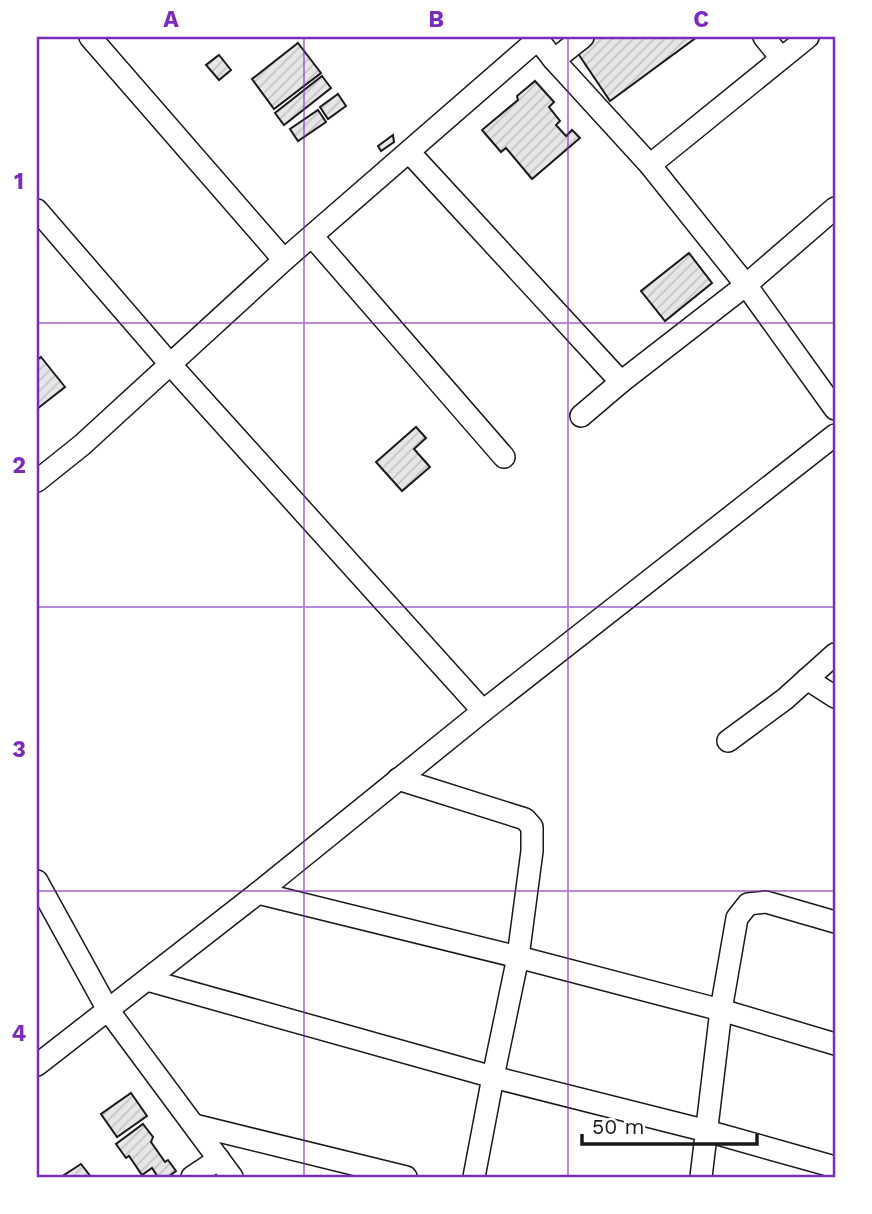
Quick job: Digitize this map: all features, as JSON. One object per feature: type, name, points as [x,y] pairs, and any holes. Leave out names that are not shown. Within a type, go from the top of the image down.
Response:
[{"type":"street","points":[[90,37],[284,260]]},
{"type":"street","points":[[554,60],[583,37]]},
{"type":"street","points":[[764,37],[781,58]]},
{"type":"street","points":[[650,164],[808,37]]},
{"type":"street","points":[[37,481],[82,445],[284,260],[537,38],[650,164],[746,285],[835,409]]},
{"type":"street","points":[[409,152],[621,382]]},
{"type":"street","points":[[581,416],[746,285],[835,208]]},
{"type":"street","points":[[37,211],[170,364],[482,711]]},
{"type":"street","points":[[312,236],[504,457]]},
{"type":"street","points":[[37,1065],[258,893],[482,711],[835,435]]},
{"type":"street","points":[[728,741],[785,699],[835,654]]},
{"type":"street","points":[[807,679],[835,697]]},
{"type":"street","points":[[398,779],[525,818],[532,827],[532,851],[518,957],[474,1177]]},
{"type":"street","points":[[37,881],[108,1010],[232,1177]]},
{"type":"street","points":[[258,893],[721,1010],[835,1044]]},
{"type":"street","points":[[701,1177],[721,1010],[737,918],[748,904],[766,902],[835,922]]},
{"type":"street","points":[[147,980],[493,1077],[707,1131],[835,1167]]},
{"type":"street","points":[[194,1125],[406,1177]]},
{"type":"street","points":[[191,1177],[219,1158]]},
{"type":"building","points":[[596,37],[697,37],[610,101],[577,52]]},
{"type":"building","points":[[298,43],[321,73],[274,109],[252,79]]},
{"type":"building","points":[[219,55],[231,70],[219,80],[206,65]]},
{"type":"building","points":[[322,76],[331,88],[284,125],[275,113]]},
{"type":"building","points":[[535,81],[554,102],[549,107],[560,121],[556,125],[566,136],[572,130],[580,138],[532,179],[506,148],[501,152],[482,130],[518,100],[517,96]]},
{"type":"building","points":[[338,94],[346,106],[328,119],[320,107]]},
{"type":"building","points":[[318,110],[326,122],[298,141],[290,129]]},
{"type":"building","points":[[393,135],[394,142],[381,151],[378,146]]},
{"type":"building","points":[[689,253],[712,283],[665,321],[641,291]]},
{"type":"building","points":[[41,357],[65,387],[37,409],[37,360]]},
{"type":"building","points":[[416,427],[426,438],[414,449],[430,467],[402,491],[376,462]]},
{"type":"building","points":[[131,1093],[147,1116],[117,1137],[101,1114]]},
{"type":"building","points":[[143,1124],[153,1137],[151,1142],[165,1162],[168,1160],[176,1171],[168,1177],[158,1177],[152,1168],[142,1175],[129,1156],[126,1158],[116,1144]]},
{"type":"building","points":[[81,1164],[91,1177],[61,1177]]}]
